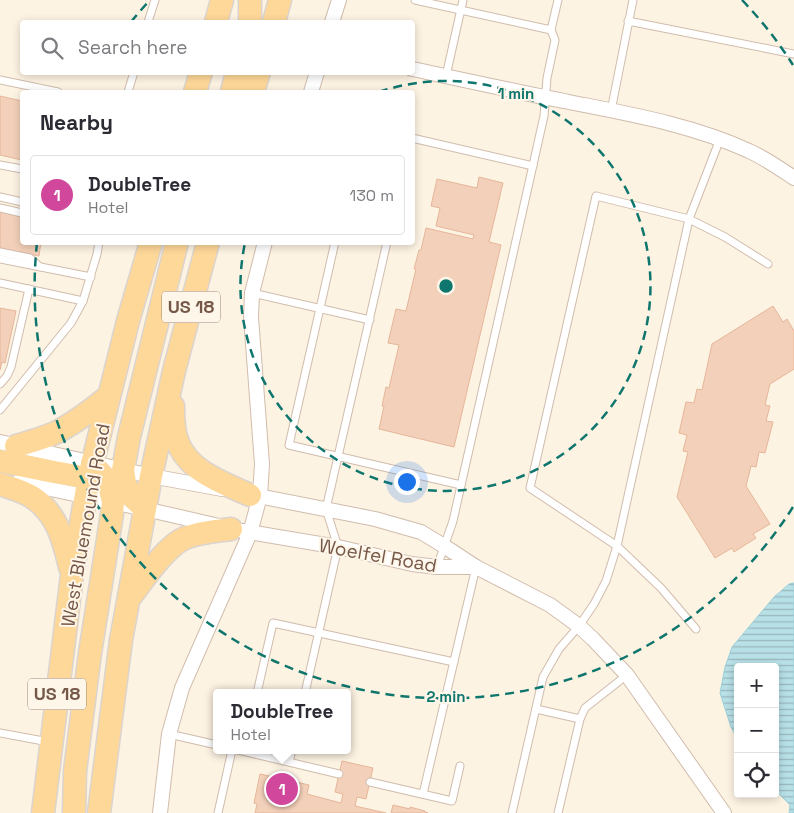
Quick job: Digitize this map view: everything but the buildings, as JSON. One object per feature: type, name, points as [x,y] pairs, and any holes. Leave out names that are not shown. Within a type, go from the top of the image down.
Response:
[{"type":"main road","points":[[217,20],[222,0]]},
{"type":"main road","points":[[250,0],[250,20]]},
{"type":"main road","points":[[275,20],[280,0]]},
{"type":"main road","points":[[196,90],[201,75]]},
{"type":"main road","points":[[201,90],[202,75]]},
{"type":"main road","points":[[232,90],[236,75]]},
{"type":"main road","points":[[254,90],[258,75]]},
{"type":"main road","name":"West Bluemound Road","points":[[43,813],[72,575],[105,482],[110,396],[128,321],[150,245]]},
{"type":"main road","points":[[74,813],[75,771],[90,653],[109,539],[105,482],[129,437],[177,245]]},
{"type":"main road","name":"US 18","points":[[99,813],[120,640],[151,476],[174,371],[207,245]]},
{"type":"main road","points":[[174,371],[172,400],[174,424],[177,441],[183,452],[205,474],[255,495]]},
{"type":"main road","points":[[5,450],[57,432],[110,396]]},
{"type":"main road","points":[[5,450],[54,472],[105,482],[137,482],[151,476]]},
{"type":"main road","points":[[105,482],[130,496],[145,509]]},
{"type":"main road","points":[[0,484],[32,497],[48,512],[58,526],[72,575]]},
{"type":"main road","points":[[129,598],[164,554],[183,539],[202,533],[241,531]]},
{"type":"street","points":[[333,20],[338,0]]},
{"type":"street","points":[[415,70],[644,117],[720,139],[750,151],[794,178]]},
{"type":"street","points":[[312,90],[316,75]]},
{"type":"street","points":[[160,813],[169,734],[182,688],[255,495],[262,464],[251,317],[252,293],[264,245]]},
{"type":"street","name":"Woelfel Road","points":[[151,476],[375,519],[420,532],[476,567]]},
{"type":"street","points":[[0,478],[105,482]]},
{"type":"street","name":"Woelfel Road","points":[[145,509],[241,531],[338,547],[412,564],[437,567],[476,567]]},
{"type":"street","points":[[476,567],[550,605],[579,626],[593,639],[627,675],[724,813]]},
{"type":"lane","points":[[149,20],[155,0]]},
{"type":"lane","points":[[416,0],[551,30]]},
{"type":"lane","points":[[446,76],[463,0]]},
{"type":"lane","points":[[437,567],[453,521],[544,116],[547,78],[555,40],[551,30],[558,0]]},
{"type":"lane","points":[[611,111],[633,0]]},
{"type":"lane","points":[[628,21],[794,54]]},
{"type":"lane","points":[[129,90],[133,75]]},
{"type":"lane","points":[[0,80],[48,90]]},
{"type":"lane","points":[[415,139],[532,166]]},
{"type":"lane","points":[[512,813],[543,677],[559,649],[579,626],[594,604],[606,581],[617,546],[689,219],[720,139]]},
{"type":"lane","points":[[0,165],[20,169]]},
{"type":"lane","points":[[696,630],[661,588],[617,546],[530,488],[596,196],[689,219],[725,237],[768,264]]},
{"type":"lane","points":[[0,197],[20,202]]},
{"type":"lane","points":[[0,208],[20,213]]},
{"type":"lane","points":[[0,410],[71,323],[83,300],[98,245]]},
{"type":"lane","points":[[334,245],[289,445],[461,485]]},
{"type":"lane","points":[[306,689],[338,547],[326,509],[386,245]]},
{"type":"lane","points":[[0,252],[30,258],[41,268]]},
{"type":"lane","points":[[0,259],[90,277]]},
{"type":"lane","points":[[0,282],[83,300]]},
{"type":"lane","points":[[0,384],[7,376],[11,367],[29,289]]},
{"type":"lane","points":[[252,293],[370,320]]},
{"type":"lane","points":[[423,794],[476,567]]},
{"type":"lane","points":[[259,689],[272,623],[454,662]]},
{"type":"lane","points":[[558,813],[580,718],[585,708],[627,675]]},
{"type":"lane","points":[[536,709],[580,718]]},
{"type":"lane","points":[[0,733],[52,742]]},
{"type":"lane","points":[[169,734],[213,744]]},
{"type":"lane","points":[[218,813],[231,754]]},
{"type":"lane","points":[[255,754],[339,774]]},
{"type":"lane","points":[[289,762],[291,754]]},
{"type":"lane","points":[[370,782],[452,801],[460,766]]},
{"type":"water","points":[[794,583],[794,813],[789,813],[790,805],[779,794],[779,663],[734,663],[734,733],[720,693],[725,667],[732,647],[774,597],[789,584]]},
{"type":"place","name":"DoubleTree","points":[[282,789]]}]
